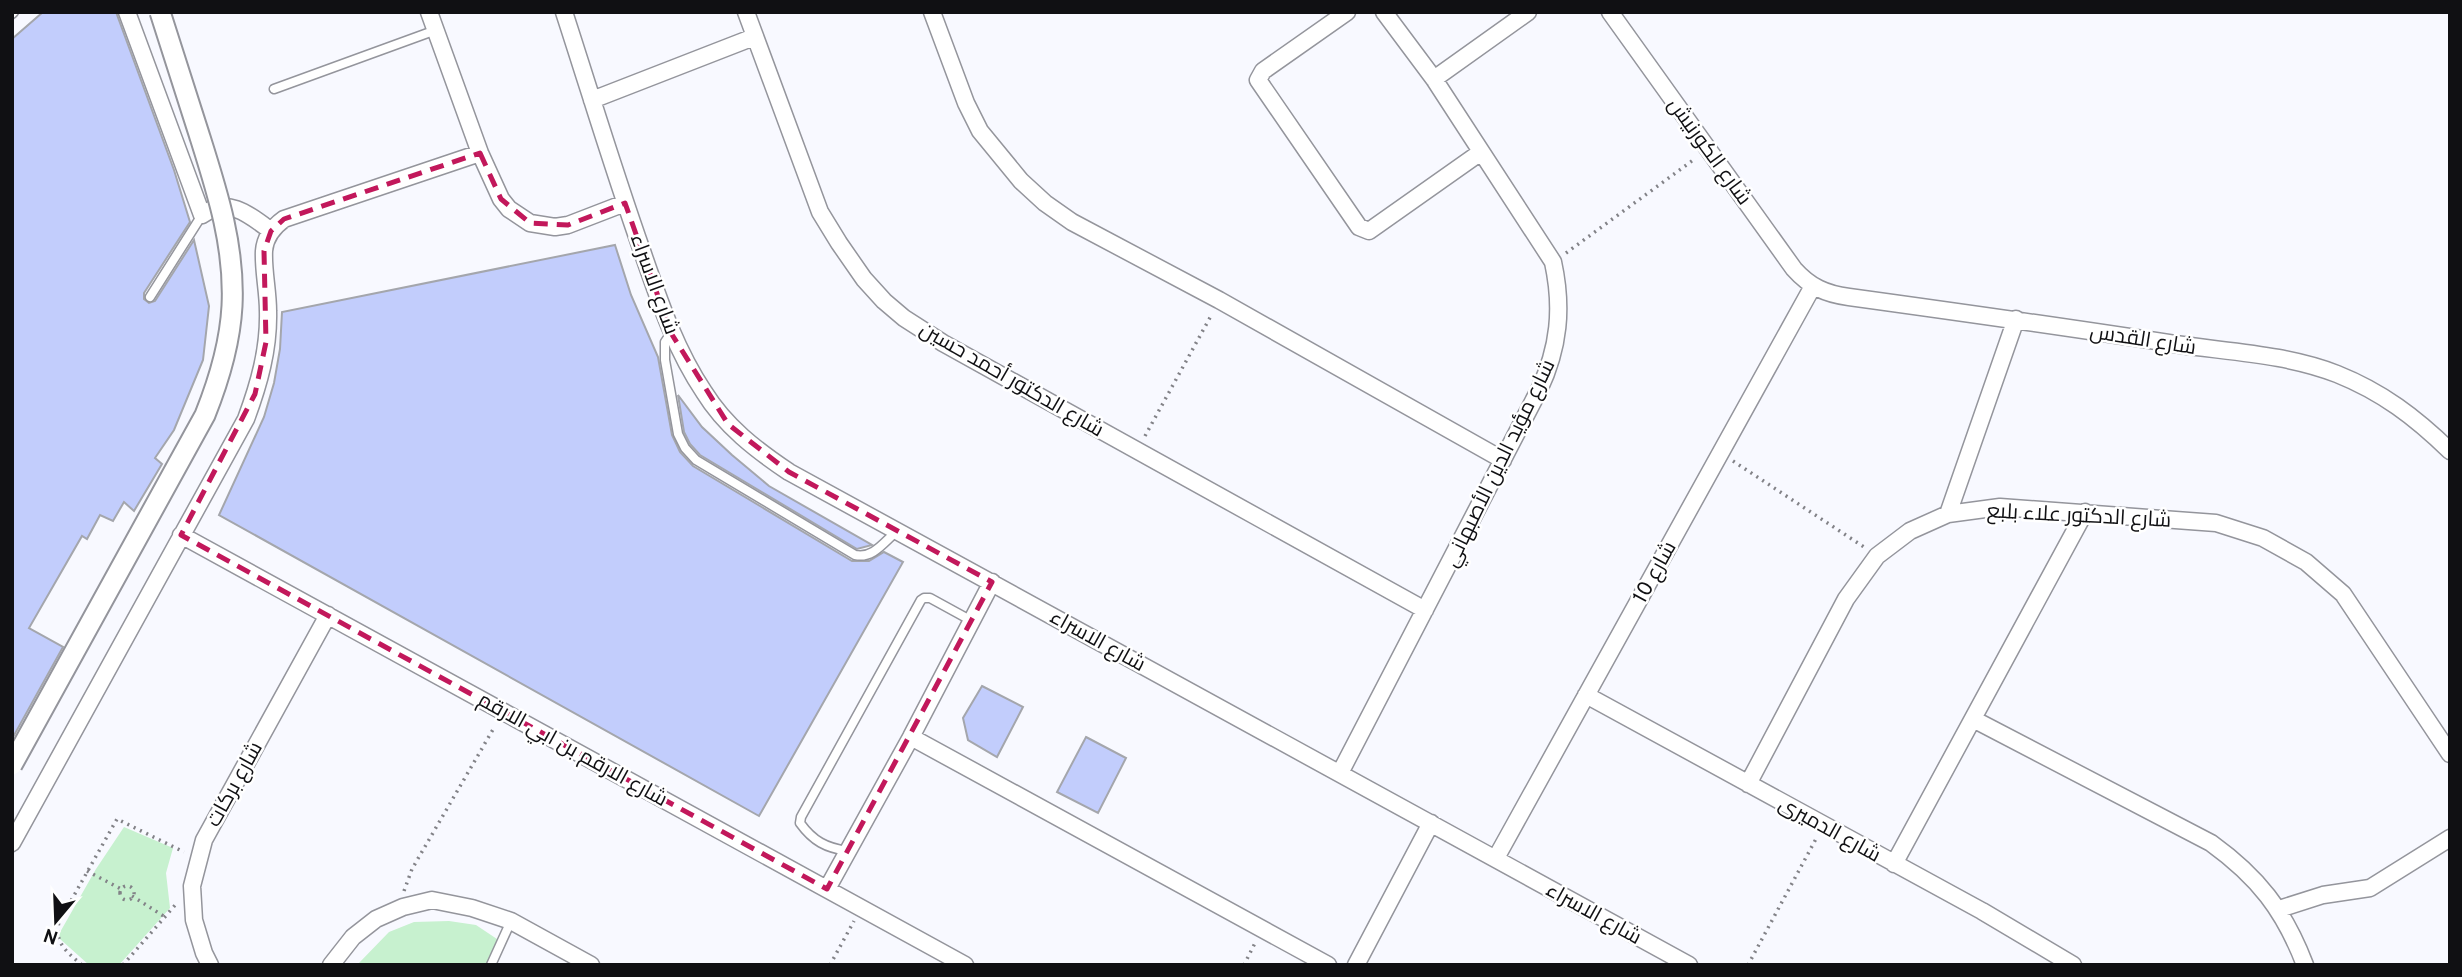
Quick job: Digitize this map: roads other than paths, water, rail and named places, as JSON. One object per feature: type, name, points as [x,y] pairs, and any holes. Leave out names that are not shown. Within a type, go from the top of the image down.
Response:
[{"type":"street","points":[[127,12],[200,211],[229,207],[248,213],[271,231]]},
{"type":"street","points":[[12,765],[205,415],[227,345],[232,284],[228,235],[160,12]]},
{"type":"street","points":[[429,12],[500,199],[519,217],[542,226],[568,225],[625,202]]},
{"type":"street","name":"شارع الاسراء","points":[[564,12],[625,202],[671,333],[704,394],[729,424],[757,450],[789,472],[1689,965]]},
{"type":"street","name":"شارع الدكتور أحمد حسين","points":[[746,12],[820,212],[845,252],[877,294],[904,318],[943,344],[1425,610]]},
{"type":"street","points":[[932,12],[965,103],[980,131],[1021,181],[1045,203],[1072,222],[1219,300],[1503,460]]},
{"type":"street","points":[[1348,12],[1263,71],[1258,80],[1359,227],[1369,231],[1481,152]]},
{"type":"street","name":"شارع مؤيد الدين الأصبهاني","points":[[1340,773],[1503,460],[1550,366],[1557,341],[1559,289],[1553,262],[1434,79],[1384,12]]},
{"type":"street","points":[[1434,79],[1528,12]]},
{"type":"street","name":"شارع الكورنيش","points":[[1610,12],[1794,269],[1813,286]]},
{"type":"street","points":[[592,100],[754,37]]},
{"type":"street","points":[[12,843],[234,442],[255,394],[267,342],[264,251],[271,231],[284,219],[481,153]]},
{"type":"street","name":"شارع القدس","points":[[1813,286],[1828,294],[2016,319],[2289,361],[2335,373],[2378,393],[2417,419],[2450,451]]},
{"type":"street","name":"شارع 10","points":[[1496,859],[1813,286]]},
{"type":"street","points":[[1948,514],[2016,319]]},
{"type":"street","name":"شارع الدكتور علاء بلبع","points":[[1748,784],[1846,599],[1877,556],[1910,531],[1948,514],[2000,507],[2216,523],[2263,538],[2306,562],[2343,594],[2450,754]]},
{"type":"street","points":[[1894,864],[2085,512]]},
{"type":"street","name":"شارع الارقم بن ابي الارقم","points":[[181,535],[965,965]]},
{"type":"street","points":[[827,889],[992,582]]},
{"type":"street","name":"شارع بركات","points":[[210,965],[194,920],[192,886],[198,858],[213,821],[328,615]]},
{"type":"street","name":"شارع الدميرى","points":[[1586,695],[1982,911],[2073,965]]},
{"type":"street","points":[[1973,719],[2211,843],[2237,862],[2279,909],[2305,965]]},
{"type":"street","points":[[911,737],[1328,965]]},
{"type":"street","points":[[1356,965],[1432,823]]},
{"type":"street","points":[[2279,909],[2323,895],[2370,888],[2450,838]]},
{"type":"street","points":[[331,965],[353,937],[376,919],[403,907],[432,900],[472,908],[511,921],[591,965]]},
{"type":"lane","points":[[274,89],[436,30]]},
{"type":"lane","points":[[150,297],[200,211]]},
{"type":"lane","points":[[671,333],[666,342],[665,360],[678,434],[685,448],[696,460],[855,555],[874,552],[899,530]]},
{"type":"lane","points":[[848,851],[820,844],[800,823],[801,817],[921,600],[930,598],[972,621]]},
{"type":"lane","points":[[491,965],[511,921]]}]
